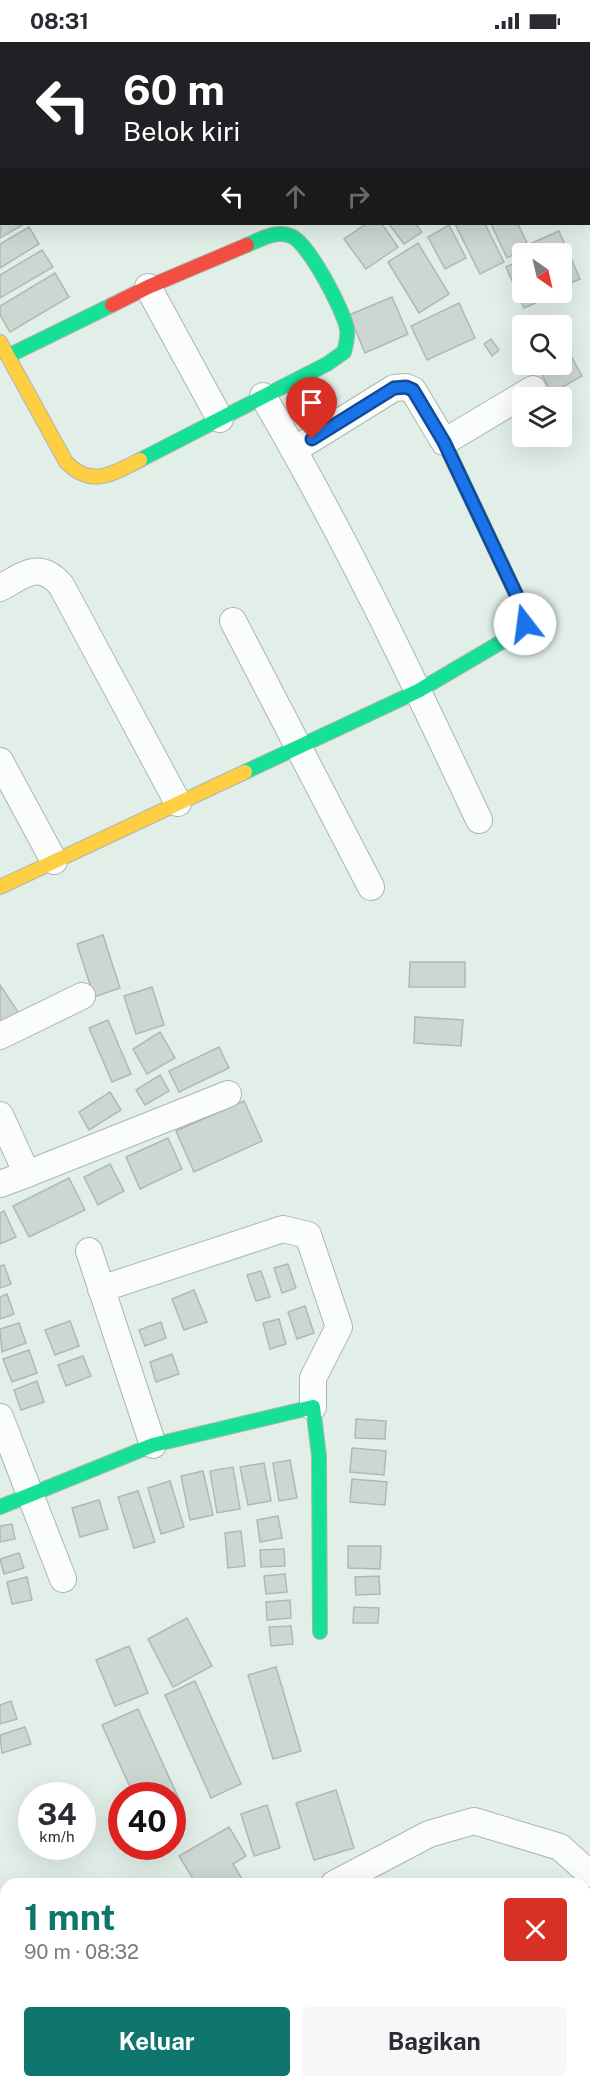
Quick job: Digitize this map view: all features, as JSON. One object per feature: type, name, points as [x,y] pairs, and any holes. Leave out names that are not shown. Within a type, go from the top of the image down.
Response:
[{"type":"street","points":[[0,342],[66,462],[75,472],[86,478],[114,473],[327,364],[344,352],[347,327],[312,257],[302,243],[288,234],[275,233],[148,287],[8,356]]},
{"type":"street","points":[[148,287],[220,419]]},
{"type":"street","points":[[0,886],[418,690],[520,631],[525,624],[524,611],[444,442],[419,396],[413,390],[406,387],[394,388],[380,395],[294,450]]},
{"type":"street","points":[[263,396],[294,450],[418,690],[479,820]]},
{"type":"street","points":[[444,442],[512,402]]},
{"type":"street","points":[[0,588],[33,571],[44,571],[53,576],[61,585],[178,803]]},
{"type":"street","points":[[233,621],[371,887]]},
{"type":"street","points":[[0,760],[54,861]]},
{"type":"street","points":[[0,1036],[82,996]]},
{"type":"street","points":[[0,1184],[228,1094]]},
{"type":"street","points":[[0,1115],[27,1174]]},
{"type":"street","points":[[101,1288],[283,1229],[308,1235],[339,1327],[313,1378],[313,1407],[319,1456],[320,1632]]},
{"type":"street","points":[[89,1251],[153,1445]]},
{"type":"street","points":[[0,1507],[153,1445],[313,1407]]},
{"type":"street","points":[[0,1417],[63,1579]]},
{"type":"street","points":[[346,1878],[429,1834],[474,1821],[560,1847],[590,1874]]},
{"type":"building","points":[[1,225],[22,225],[0,238]]},
{"type":"building","points":[[365,225],[383,225],[398,247],[366,269],[344,239]]},
{"type":"building","points":[[390,225],[417,225],[422,232],[404,244]]},
{"type":"building","points":[[449,225],[466,258],[445,269],[428,237]]},
{"type":"building","points":[[456,225],[486,225],[504,262],[480,274]]},
{"type":"building","points":[[491,225],[518,225],[527,243],[512,243],[512,256],[507,258]]},
{"type":"building","points":[[29,227],[39,244],[0,268],[0,244]]},
{"type":"building","points":[[559,231],[564,243],[532,243]]},
{"type":"building","points":[[418,243],[449,294],[419,313],[388,262]]},
{"type":"building","points":[[42,250],[53,267],[0,298],[0,275]]},
{"type":"building","points":[[572,261],[580,279],[572,282]]},
{"type":"building","points":[[512,264],[512,281],[506,267]]},
{"type":"building","points":[[55,273],[69,297],[10,332],[0,315],[0,306]]},
{"type":"building","points":[[392,297],[408,334],[365,353],[349,315]]},
{"type":"building","points":[[459,303],[475,338],[427,360],[411,326]]},
{"type":"building","points":[[522,303],[535,303],[524,308]]},
{"type":"building","points":[[491,339],[499,350],[492,356],[484,344]]},
{"type":"building","points":[[572,358],[582,376],[563,387],[549,387],[542,375],[572,375]]},
{"type":"building","points":[[103,935],[120,988],[94,997],[77,944]]},
{"type":"building","points":[[410,962],[465,962],[465,987],[409,987]]},
{"type":"building","points":[[0,985],[20,1015],[0,1028]]},
{"type":"building","points":[[152,987],[164,1025],[136,1034],[124,996]]},
{"type":"building","points":[[415,1017],[463,1020],[461,1046],[414,1043]]},
{"type":"building","points":[[108,1020],[131,1074],[112,1082],[89,1028]]},
{"type":"building","points":[[160,1032],[175,1058],[147,1074],[133,1049]]},
{"type":"building","points":[[219,1047],[229,1068],[179,1092],[169,1071]]},
{"type":"building","points":[[160,1075],[169,1091],[145,1105],[136,1090]]},
{"type":"building","points":[[110,1092],[121,1110],[89,1130],[79,1112]]},
{"type":"building","points":[[244,1101],[262,1141],[194,1172],[176,1131]]},
{"type":"building","points":[[168,1138],[182,1169],[140,1189],[126,1157]]},
{"type":"building","points":[[110,1164],[124,1191],[98,1205],[84,1177]]},
{"type":"building","points":[[69,1178],[85,1210],[29,1237],[13,1206]]},
{"type":"building","points":[[4,1211],[16,1237],[0,1244],[0,1213]]},
{"type":"building","points":[[288,1264],[296,1288],[282,1293],[274,1268]]},
{"type":"building","points":[[4,1265],[11,1284],[0,1288],[0,1266]]},
{"type":"building","points":[[261,1271],[270,1297],[256,1301],[247,1275]]},
{"type":"building","points":[[194,1290],[207,1322],[184,1330],[172,1299]]},
{"type":"building","points":[[7,1294],[14,1314],[0,1319],[0,1297]]},
{"type":"building","points":[[305,1306],[314,1333],[297,1339],[288,1312]]},
{"type":"building","points":[[279,1319],[286,1344],[270,1349],[263,1323]]},
{"type":"building","points":[[70,1321],[79,1346],[55,1355],[45,1330]]},
{"type":"building","points":[[161,1322],[166,1338],[145,1346],[139,1330]]},
{"type":"building","points":[[19,1323],[26,1343],[2,1352],[0,1329]]},
{"type":"building","points":[[29,1350],[37,1373],[12,1382],[3,1359]]},
{"type":"building","points":[[172,1354],[179,1374],[156,1382],[150,1362]]},
{"type":"building","points":[[83,1356],[91,1376],[66,1386],[58,1365]]},
{"type":"building","points":[[37,1381],[44,1402],[21,1410],[14,1390]]},
{"type":"building","points":[[356,1419],[386,1421],[385,1439],[355,1438]]},
{"type":"building","points":[[352,1448],[386,1451],[384,1475],[350,1472]]},
{"type":"building","points":[[290,1460],[297,1498],[279,1501],[273,1463]]},
{"type":"building","points":[[264,1463],[271,1501],[248,1505],[240,1467]]},
{"type":"building","points":[[233,1467],[240,1509],[217,1513],[210,1471]]},
{"type":"building","points":[[203,1471],[213,1515],[190,1520],[181,1476]]},
{"type":"building","points":[[352,1479],[387,1482],[385,1505],[350,1502]]},
{"type":"building","points":[[170,1481],[184,1527],[161,1534],[148,1488]]},
{"type":"building","points":[[138,1491],[155,1542],[134,1548],[118,1497]]},
{"type":"building","points":[[99,1500],[108,1529],[80,1537],[72,1508]]},
{"type":"building","points":[[278,1516],[282,1538],[260,1542],[257,1520]]},
{"type":"building","points":[[12,1524],[15,1539],[0,1542],[0,1526]]},
{"type":"building","points":[[241,1531],[245,1566],[228,1568],[225,1533]]},
{"type":"building","points":[[348,1546],[381,1546],[380,1569],[348,1568]]},
{"type":"building","points":[[284,1549],[285,1566],[261,1567],[260,1550]]},
{"type":"building","points":[[19,1553],[24,1568],[4,1574],[0,1559]]},
{"type":"building","points":[[285,1574],[287,1592],[266,1594],[264,1576]]},
{"type":"building","points":[[379,1576],[380,1594],[356,1595],[355,1577]]},
{"type":"building","points":[[27,1577],[32,1600],[12,1604],[7,1582]]},
{"type":"building","points":[[290,1600],[291,1618],[267,1620],[266,1602]]},
{"type":"building","points":[[354,1607],[379,1608],[378,1623],[353,1623]]},
{"type":"building","points":[[187,1618],[212,1666],[173,1687],[148,1639]]},
{"type":"building","points":[[291,1626],[293,1644],[271,1646],[269,1627]]},
{"type":"building","points":[[129,1646],[148,1693],[115,1706],[96,1660]]},
{"type":"building","points":[[276,1667],[301,1751],[273,1759],[248,1675]]},
{"type":"building","points":[[195,1681],[241,1784],[211,1798],[165,1695]]},
{"type":"building","points":[[11,1701],[17,1719],[0,1724],[0,1705]]},
{"type":"building","points":[[138,1709],[171,1782],[128,1782],[102,1725]]},
{"type":"building","points":[[25,1727],[31,1744],[2,1753],[0,1735]]},
{"type":"building","points":[[336,1790],[354,1848],[314,1860],[296,1803]]},
{"type":"building","points":[[267,1805],[280,1848],[254,1856],[241,1814]]},
{"type":"building","points":[[229,1827],[246,1856],[233,1864],[241,1878],[192,1878],[181,1860],[186,1860],[186,1852]]},
{"type":"traffic: fast","points":[[140,460],[327,364],[344,352],[347,338],[344,320],[324,278],[298,241],[291,236],[279,234],[247,245]]},
{"type":"traffic: fast","points":[[8,356],[112,305]]},
{"type":"traffic: fast","points":[[245,772],[418,691],[520,631],[525,624],[524,611],[444,442]]},
{"type":"traffic: fast","points":[[0,1507],[153,1445],[313,1407],[319,1456],[320,1632]]},
{"type":"traffic: slow","points":[[0,342],[66,462],[75,470],[84,475],[102,476],[140,460]]},
{"type":"traffic: slow","points":[[0,887],[245,772]]},
{"type":"traffic: jam","points":[[112,305],[148,287],[247,245]]},
{"type":"route","points":[[312,439],[394,388],[406,387],[413,390],[419,396],[444,442],[524,611],[525,624]]}]
